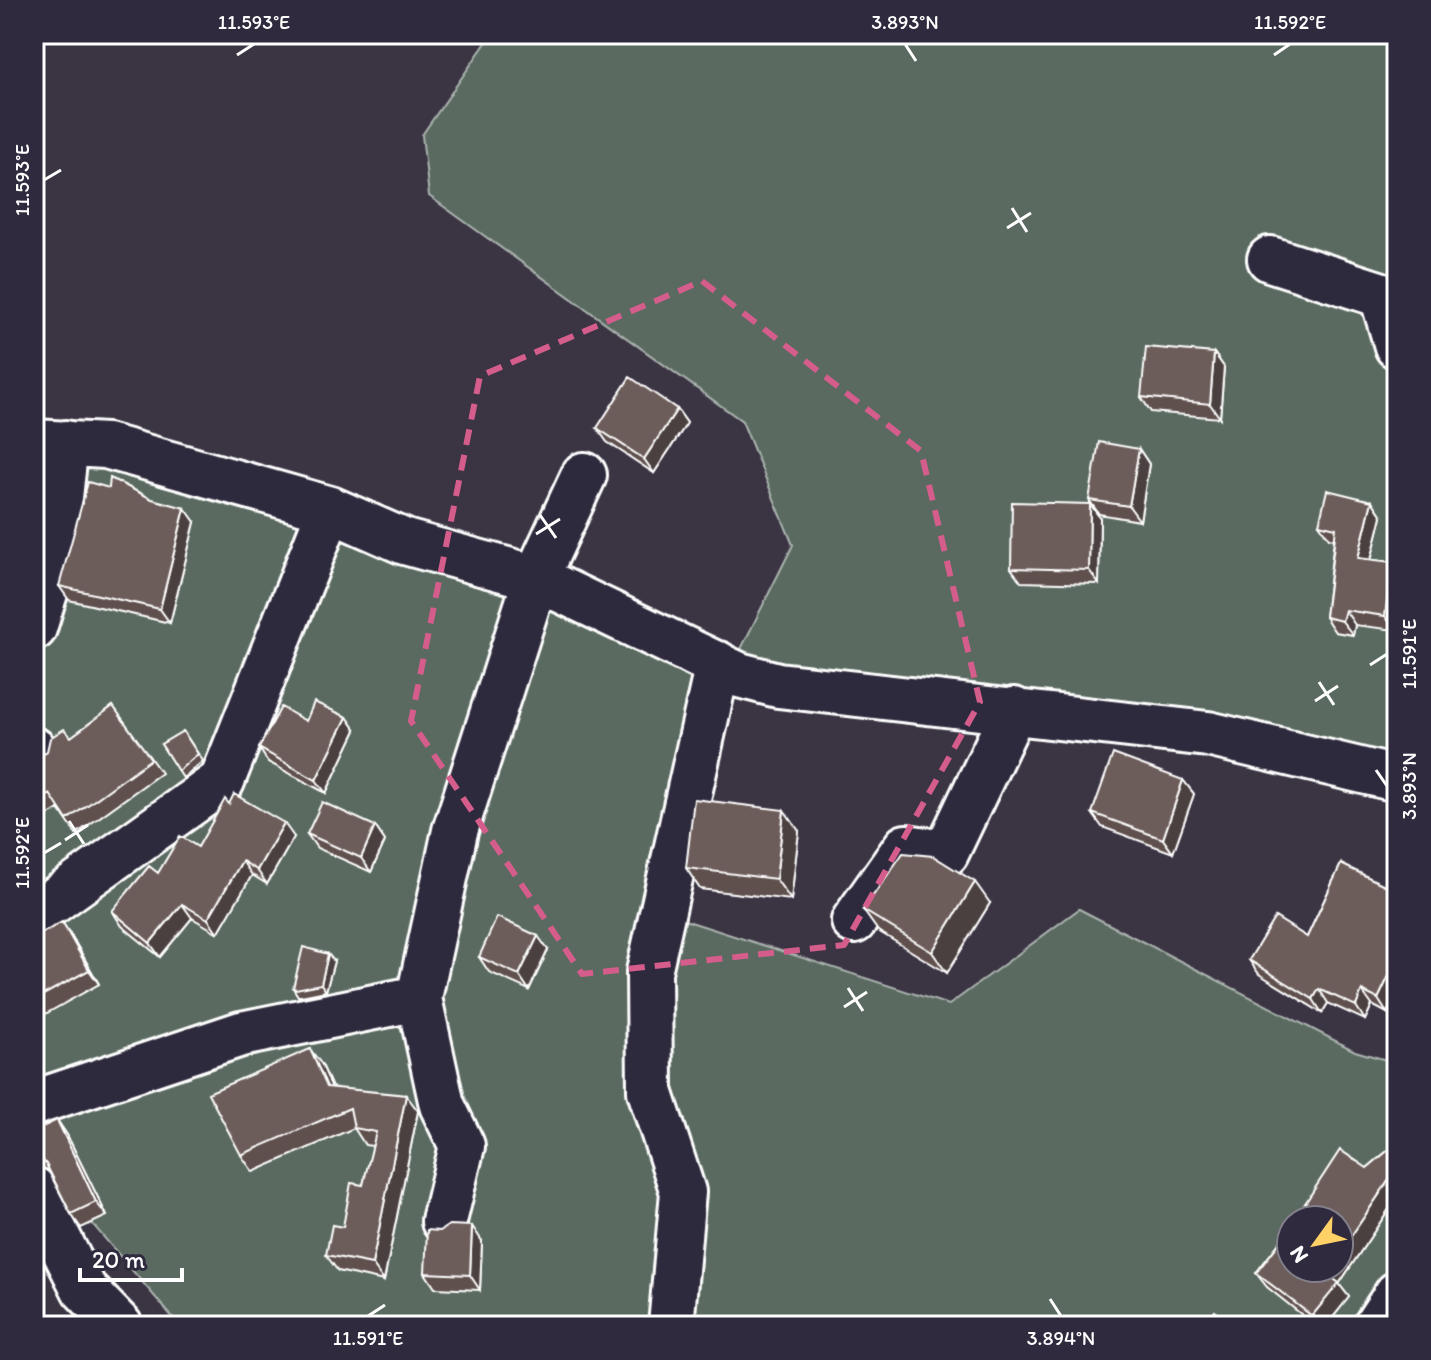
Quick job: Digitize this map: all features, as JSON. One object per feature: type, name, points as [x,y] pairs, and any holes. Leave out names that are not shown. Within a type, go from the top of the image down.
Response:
[{"type":"street","points":[[1270,259],[1382,295],[1397,346]]},
{"type":"street","points":[[34,628],[52,570],[50,443],[106,446],[330,509],[405,542],[536,578],[739,675],[778,685],[1208,734],[1397,779]]},
{"type":"street","points":[[444,1221],[462,1146],[442,1105],[419,998],[455,831],[536,578],[584,475]]},
{"type":"street","points":[[34,915],[222,781],[330,509]]},
{"type":"street","points":[[671,1326],[683,1192],[650,1091],[649,972],[718,664]]},
{"type":"street","points":[[854,921],[906,847],[946,853],[1014,710]]},
{"type":"street","points":[[34,1103],[241,1034],[419,998]]},
{"type":"street","points":[[34,1190],[84,1289],[120,1326]]},
{"type":"street","points":[[1376,1326],[1397,1294]]},
{"type":"highlighted area","points":[[702,281],[921,451],[980,702],[844,945],[582,974],[411,721],[480,376]]},
{"type":"green space","points":[[492,34],[1397,34],[1397,788],[1234,747],[726,680],[672,916],[949,1005],[1079,909],[1355,1051],[1397,1063],[1397,1326],[180,1326],[34,1156],[34,420],[406,525],[726,679],[793,545],[742,421],[429,196],[422,135]]},
{"type":"building","points":[[1146,347],[1214,353],[1210,404],[1141,397]]},
{"type":"building","points":[[630,377],[677,409],[644,459],[597,428]]},
{"type":"building","points":[[1099,442],[1139,449],[1129,506],[1089,500]]},
{"type":"building","points":[[110,478],[152,499],[185,508],[160,609],[59,586],[88,482],[109,488]]},
{"type":"building","points":[[1327,490],[1372,501],[1358,558],[1392,562],[1385,616],[1345,610],[1342,621],[1325,617],[1336,528],[1319,524]]},
{"type":"building","points":[[1012,502],[1090,504],[1089,570],[1011,568]]},
{"type":"building","points":[[314,702],[347,717],[316,780],[259,748],[281,707],[306,721]]},
{"type":"building","points":[[113,706],[151,759],[67,820],[50,794],[34,804],[34,761],[47,751],[50,738],[64,729],[71,737]]},
{"type":"building","points":[[183,731],[198,754],[178,771],[161,744]]},
{"type":"building","points":[[1113,754],[1183,780],[1163,839],[1092,813]]},
{"type":"building","points":[[234,794],[284,823],[257,870],[242,861],[208,919],[182,904],[150,943],[112,911],[149,866],[158,873],[180,836],[198,847],[225,799],[229,804]]},
{"type":"building","points":[[694,799],[784,810],[776,879],[686,868]]},
{"type":"building","points":[[322,802],[375,826],[361,858],[307,834]]},
{"type":"building","points":[[903,853],[933,856],[975,882],[932,952],[863,910]]},
{"type":"building","points":[[1341,864],[1397,891],[1397,959],[1378,999],[1362,991],[1356,1006],[1319,989],[1313,999],[1249,960],[1275,917],[1307,937]]},
{"type":"building","points":[[497,917],[538,936],[519,975],[479,957]]},
{"type":"building","points":[[62,922],[89,970],[34,1000],[34,938]]},
{"type":"building","points":[[303,947],[328,954],[321,984],[296,989],[293,988]]},
{"type":"building","points":[[310,1049],[327,1087],[406,1095],[372,1264],[326,1255],[332,1225],[343,1227],[351,1183],[363,1185],[376,1132],[354,1128],[350,1108],[241,1155],[208,1093]]},
{"type":"building","points":[[57,1120],[96,1202],[71,1214],[46,1164],[34,1154],[34,1131]]},
{"type":"building","points":[[1397,1143],[1397,1184],[1391,1177],[1355,1230],[1355,1204],[1305,1204],[1340,1150],[1367,1168]]},
{"type":"building","points":[[449,1225],[472,1226],[470,1275],[425,1273],[427,1230],[440,1231]]},
{"type":"building","points":[[1275,1249],[1275,1284],[1338,1284],[1312,1316],[1256,1273]]},
{"type":"building","points":[[1215,1311],[1236,1326],[1204,1326]]}]
